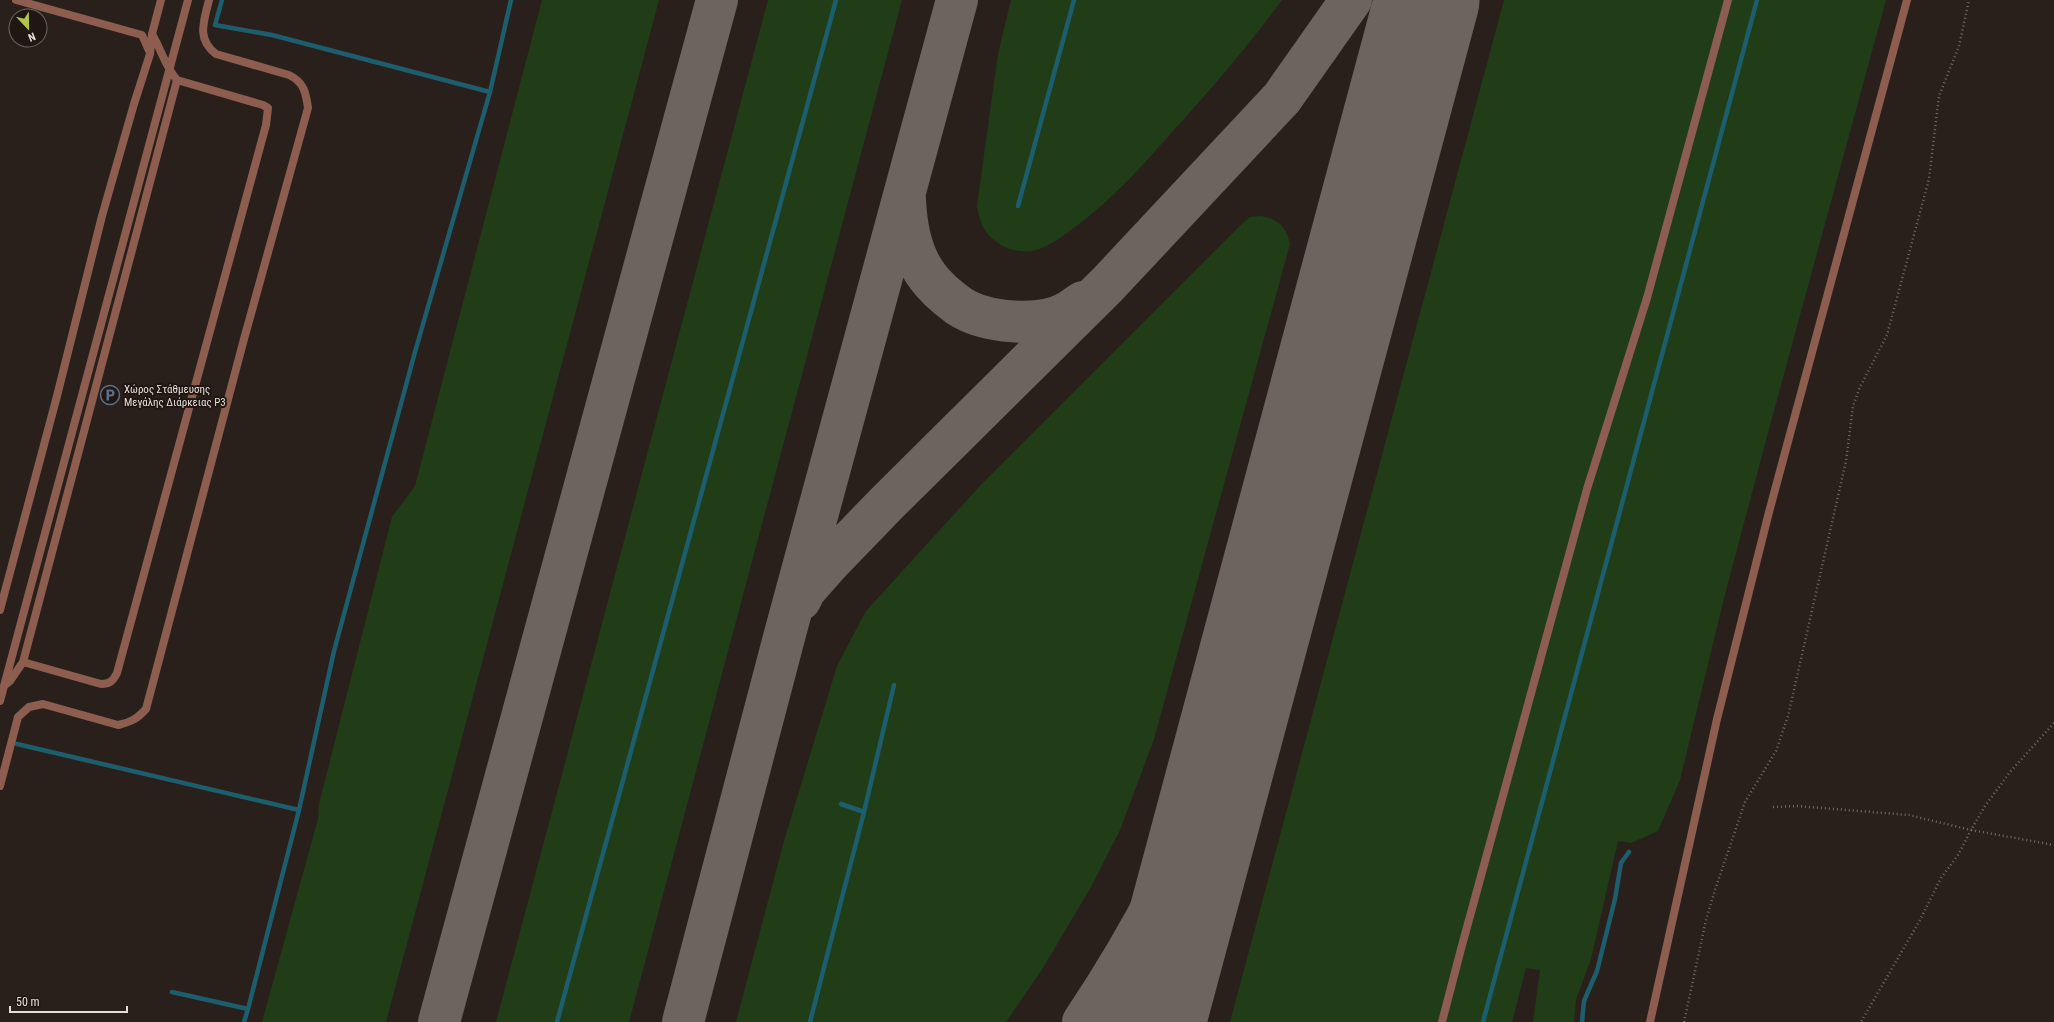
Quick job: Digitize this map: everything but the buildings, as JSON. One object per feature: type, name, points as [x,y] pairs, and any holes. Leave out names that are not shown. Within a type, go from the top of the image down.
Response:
[{"type":"lane","points":[[16,0],[142,35],[150,54]]},
{"type":"lane","points":[[0,610],[57,396],[102,216],[150,54],[152,34],[161,0]]},
{"type":"lane","points":[[0,701],[2,688],[188,0]]},
{"type":"lane","points":[[0,786],[18,717],[29,707],[43,704],[118,724],[131,723],[146,709],[244,339],[308,108],[306,95],[298,79],[289,75],[216,54],[207,47],[203,38],[203,30],[209,0]]},
{"type":"lane","points":[[1442,1022],[1587,489],[1647,298],[1728,0]]},
{"type":"lane","points":[[1650,1022],[1711,746],[1762,543],[1907,0]]},
{"type":"lane","points":[[23,662],[101,684],[108,684],[113,681],[117,673],[266,125],[268,108],[177,80],[169,71],[160,46],[152,34]]},
{"type":"lane","points":[[2,688],[10,681],[23,662],[177,80]]},
{"type":"path","points":[[1684,1022],[1706,920],[1715,890],[1745,802],[1776,752],[1788,716],[1846,461],[1853,406],[1860,387],[1887,335],[1929,179],[1938,96],[1959,46],[1969,0]]},
{"type":"path","points":[[1861,1022],[1920,920],[1941,878],[1958,854],[1985,806],[2010,772],[2054,723]]},
{"type":"path","points":[[1774,807],[1797,806],[1908,815],[2034,843],[2054,845]]},
{"type":"green space","points":[[542,0],[659,0],[386,1022],[262,1022],[318,819],[319,804],[392,517],[415,486]]},
{"type":"green space","points":[[768,0],[902,0],[629,1022],[496,1022]]},
{"type":"green space","points":[[1011,0],[1282,0],[1257,33],[1216,82],[1151,156],[1115,193],[1089,216],[1046,246],[1036,250],[1016,251],[1002,246],[989,235],[983,227],[977,206],[998,54]]},
{"type":"green space","points":[[1504,0],[1886,0],[1724,598],[1680,780],[1658,831],[1631,843],[1618,841],[1591,959],[1576,1000],[1574,1022],[1533,1022],[1540,970],[1526,968],[1512,1022],[1230,1022]]},
{"type":"green space","points":[[1260,216],[1276,221],[1280,224],[1286,232],[1290,244],[1154,739],[1120,830],[1091,887],[1043,968],[1006,1022],[736,1022],[784,841],[837,666],[866,611],[978,488],[1243,223],[1250,217]]},
{"type":"waterway","points":[[17,744],[299,810],[334,651],[415,352],[490,92],[272,35],[215,25],[222,0]]},
{"type":"waterway","points":[[490,92],[511,0]]},
{"type":"waterway","points":[[557,1022],[836,0]]},
{"type":"waterway","points":[[1018,206],[1074,0]]},
{"type":"waterway","points":[[1483,1022],[1757,0]]},
{"type":"waterway","points":[[841,804],[864,812],[894,685]]},
{"type":"waterway","points":[[172,992],[248,1009],[299,810]]},
{"type":"waterway","points":[[810,1022],[864,812]]},
{"type":"waterway","points":[[1582,1022],[1584,1001],[1597,971],[1615,899],[1621,863],[1629,852]]},
{"type":"waterway","points":[[244,1022],[248,1009]]},
{"type":"taxiway","points":[[439,1022],[717,0]]},
{"type":"taxiway","points":[[683,1022],[786,630],[957,0]]},
{"type":"taxiway","points":[[800,600],[805,590],[828,564],[887,503],[1108,284],[1282,98],[1351,0]]},
{"type":"taxiway","points":[[905,199],[910,240],[917,259],[928,277],[935,285],[959,306],[970,312],[998,320],[1028,322],[1056,317],[1068,312],[1083,302]]},
{"type":"taxiway","points":[[1083,1022],[1126,954],[1164,885],[1198,814],[1229,740]]},
{"type":"runway","points":[[1153,1022],[1427,0]]},
{"type":"place","name":"Χώρος Στάθμευσης Μεγάλης Διάρκειας P3","points":[[110,395]]}]
